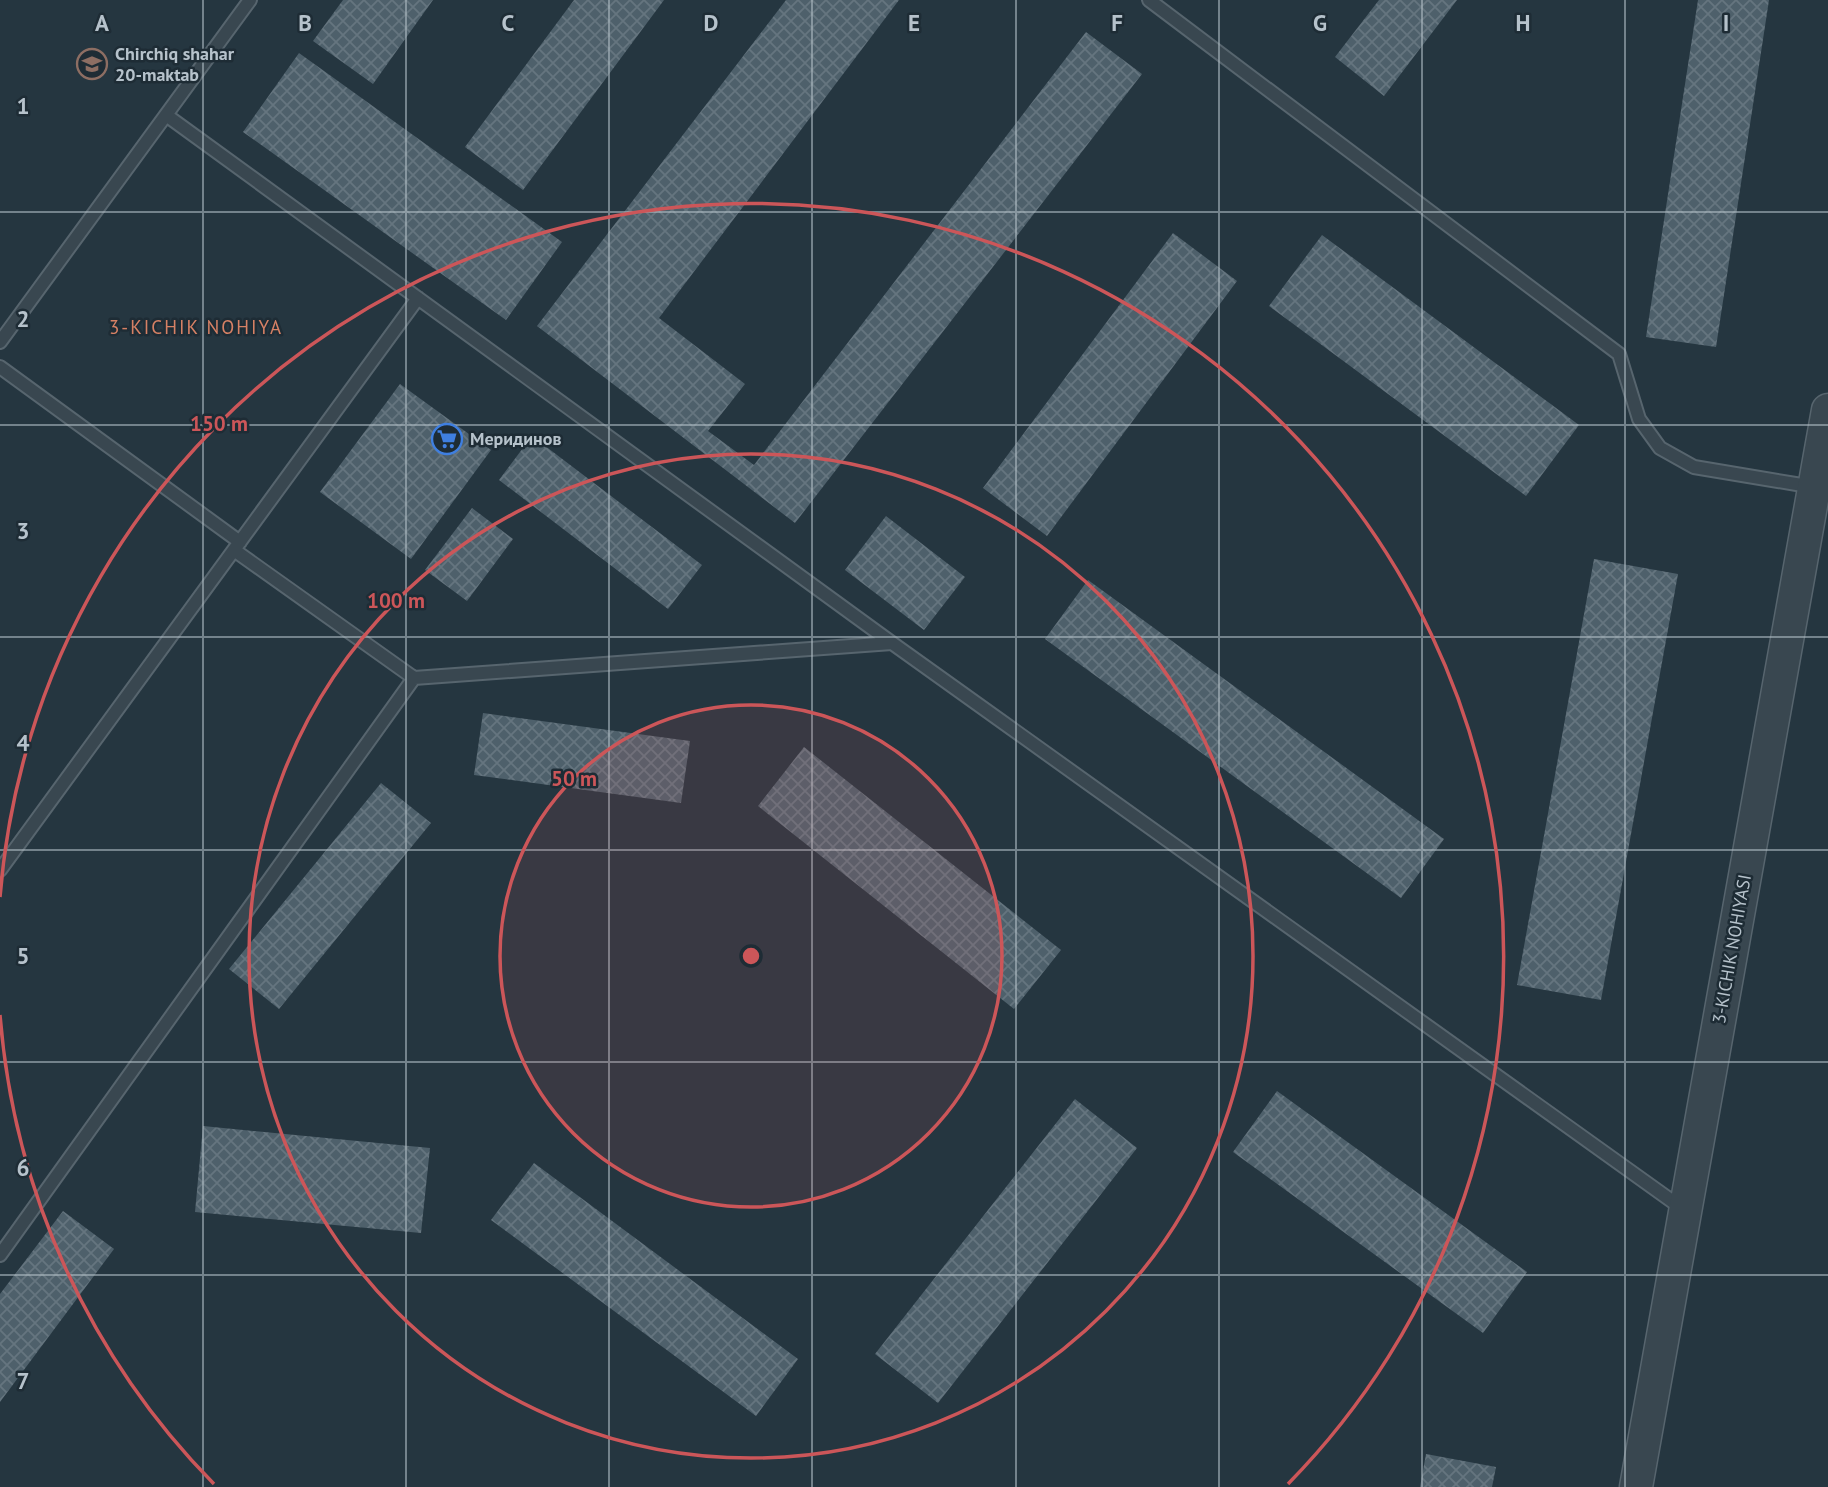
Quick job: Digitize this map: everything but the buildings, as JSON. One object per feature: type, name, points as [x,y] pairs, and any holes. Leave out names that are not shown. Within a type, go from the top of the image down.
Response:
[{"type":"street","name":"3-KICHIK NOHIYASI","points":[[1636,1487],[1828,410]]},
{"type":"lane","points":[[0,342],[250,0]]},
{"type":"lane","points":[[1149,0],[1619,354],[1639,419],[1660,448],[1694,467],[1814,487]]},
{"type":"lane","points":[[166,116],[892,643],[1686,1211]]},
{"type":"lane","points":[[0,870],[418,298]]},
{"type":"lane","points":[[0,367],[414,678],[892,643]]},
{"type":"lane","points":[[0,1255],[414,678]]},
{"type":"place","name":"Chirchiq shahar 20-maktab","points":[[92,64]]},
{"type":"place","name":"Меридинов","points":[[447,439]]},
{"type":"district","name":"3-KICHIK NOHIYA","points":[[196,327]]}]
